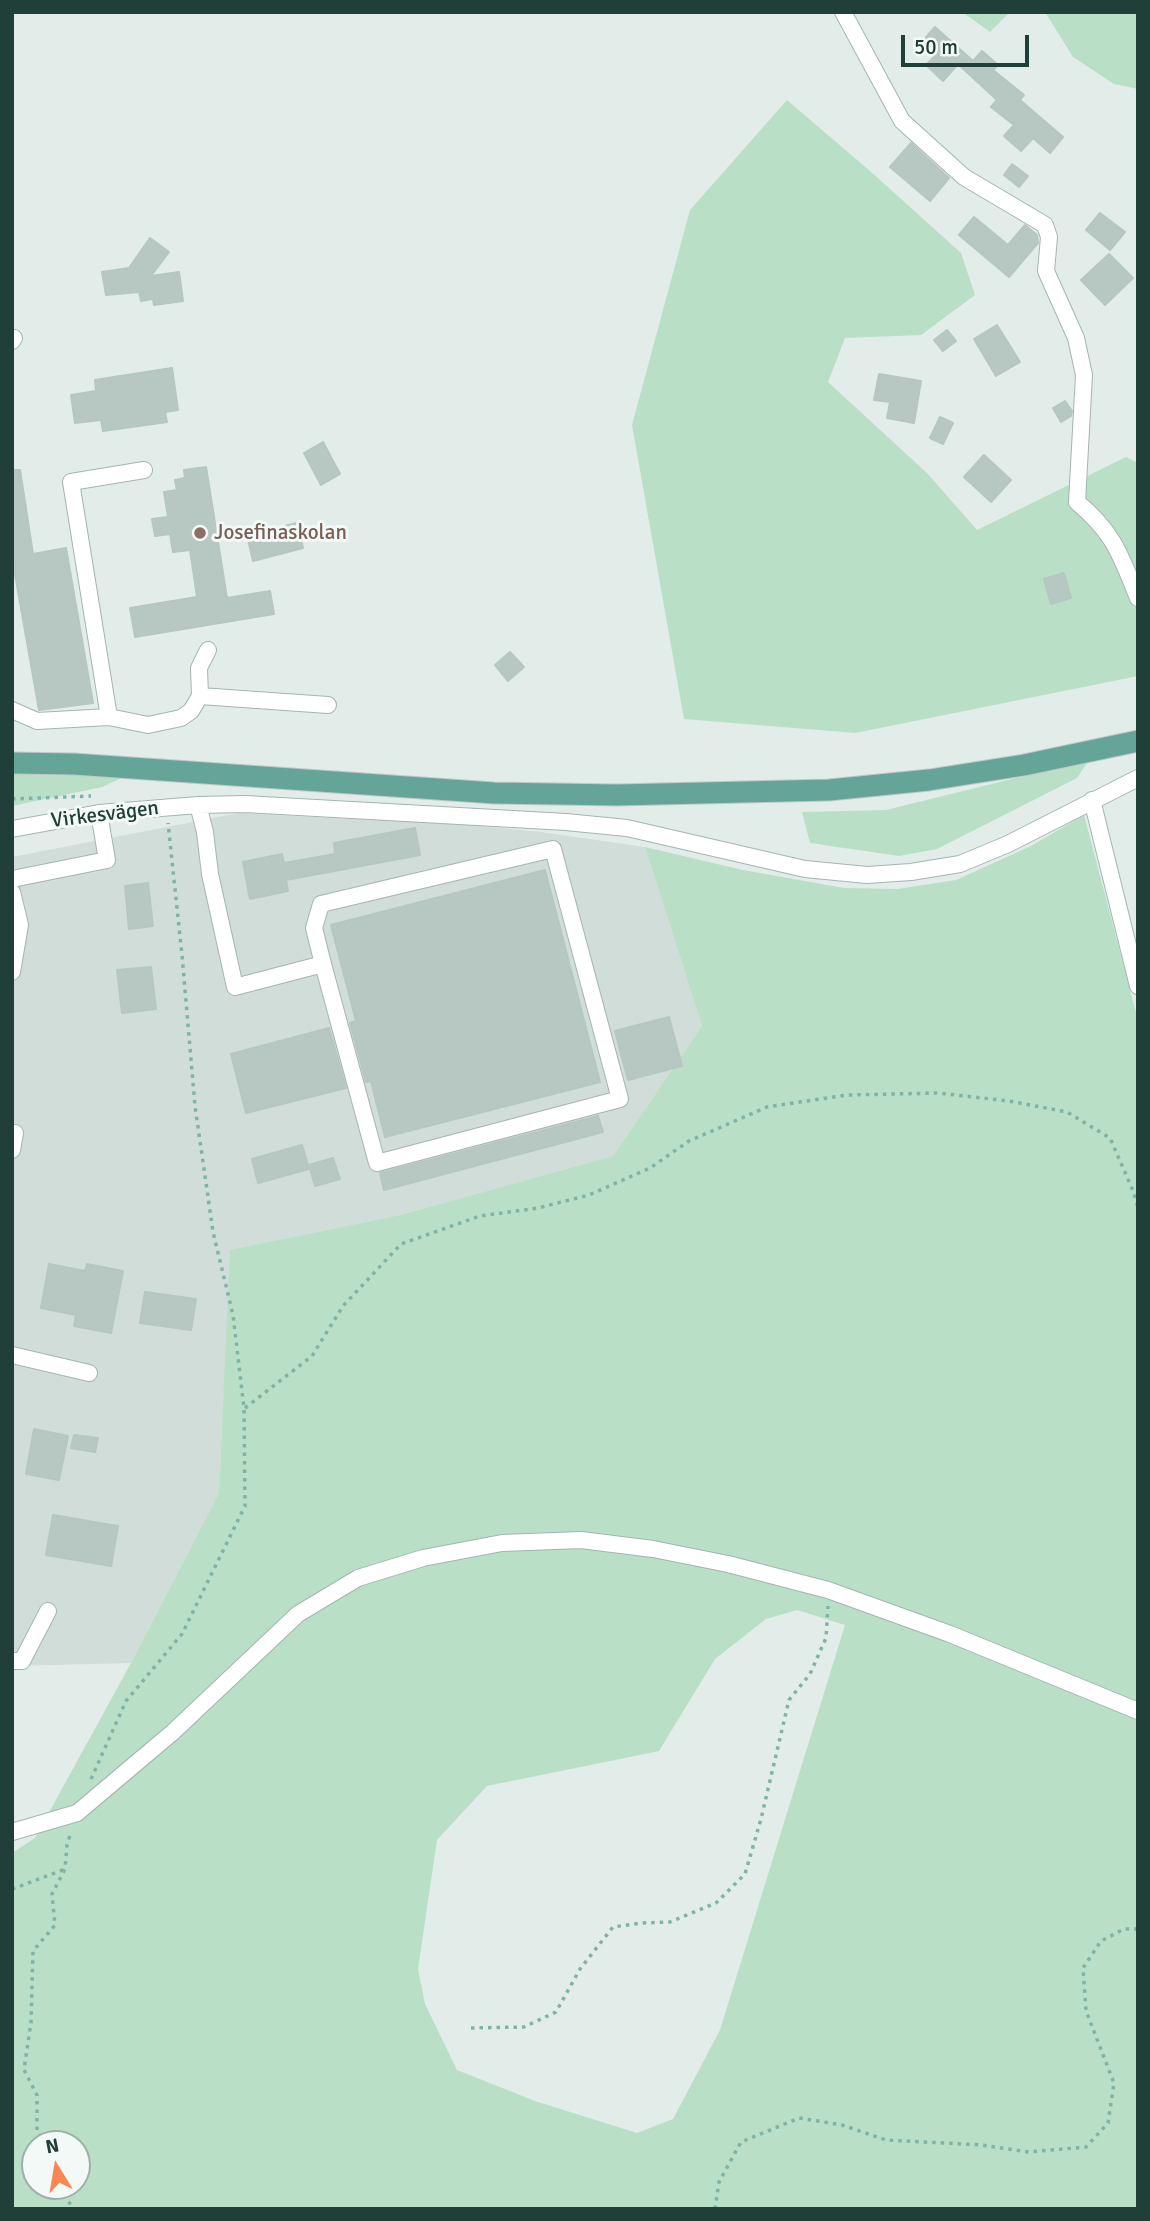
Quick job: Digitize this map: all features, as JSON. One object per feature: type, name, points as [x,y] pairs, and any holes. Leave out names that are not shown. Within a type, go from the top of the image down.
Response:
[{"type":"main road","points":[[12,763],[74,764],[494,793],[617,795],[841,789],[929,780],[1024,765],[1138,741]]},
{"type":"street","points":[[843,12],[902,121],[964,177],[1045,225],[1049,237],[1046,271],[1076,338],[1084,376],[1077,502],[1097,519],[1116,545],[1138,598]]},
{"type":"street","points":[[109,717],[71,482],[144,470]]},
{"type":"street","points":[[12,710],[37,721],[109,717],[148,725],[181,718],[191,711],[200,696],[199,668],[208,650]]},
{"type":"street","points":[[200,696],[328,705]]},
{"type":"street","name":"Virkesvägen","points":[[12,829],[99,813],[245,804],[566,821],[627,828],[805,869],[867,875],[912,872],[960,864],[1008,844],[1138,778]]},
{"type":"street","points":[[1092,800],[1138,986]]},
{"type":"street","points":[[198,805],[235,988],[323,964]]},
{"type":"street","points":[[12,879],[107,860],[99,813]]},
{"type":"street","points":[[553,849],[620,1099],[377,1163],[323,964],[314,928],[321,904],[553,849]]},
{"type":"street","points":[[12,892],[20,925],[12,972]]},
{"type":"street","points":[[12,1133],[15,1133],[12,1150]]},
{"type":"street","points":[[12,1355],[89,1373]]},
{"type":"street","points":[[12,1832],[77,1813],[173,1732],[298,1614],[358,1578],[424,1558],[502,1543],[581,1540],[653,1549],[828,1590],[950,1634],[1138,1711]]},
{"type":"street","points":[[12,1661],[23,1661],[48,1611]]},
{"type":"path","points":[[37,2130],[37,2095],[24,2070],[31,2021],[33,1951],[55,1925],[51,1894],[65,1869],[66,1846],[77,1813],[126,1701],[182,1634],[245,1506],[244,1408],[233,1315],[214,1232],[195,1106],[166,807]]},
{"type":"path","points":[[244,1408],[312,1356],[343,1306],[401,1244],[480,1216],[538,1208],[589,1195],[650,1168],[689,1141],[767,1107],[847,1094],[938,1093],[1009,1101],[1068,1112],[1110,1138],[1138,1208]]},
{"type":"path","points":[[471,2028],[524,2027],[556,2012],[580,1969],[613,1927],[670,1922],[716,1903],[745,1874],[789,1700],[810,1674],[826,1638],[828,1590]]},
{"type":"path","points":[[12,1889],[65,1869]]},
{"type":"path","points":[[715,2209],[719,2182],[741,2142],[799,2118],[842,2126],[886,2140],[1029,2152],[1086,2147],[1108,2123],[1114,2083],[1086,2011],[1083,1968],[1101,1941],[1124,1929],[1138,1929]]},
{"type":"shaded area","points":[[239,813],[418,820],[541,832],[645,847],[702,1026],[613,1156],[400,1215],[231,1250],[219,1493],[131,1663],[12,1666],[12,857]]},
{"type":"green space","points":[[962,12],[1010,12],[990,32]]},
{"type":"green space","points":[[1045,12],[1138,12],[1138,89],[1114,84],[1073,57]]},
{"type":"green space","points":[[787,100],[961,253],[975,295],[921,335],[845,338],[828,382],[928,474],[977,530],[1126,457],[1138,463],[1138,676],[855,733],[684,719],[632,425],[690,210]]},
{"type":"green space","points":[[1089,760],[1077,778],[937,849],[899,856],[810,843],[802,812],[886,810]]},
{"type":"green space","points":[[12,772],[128,775],[102,787],[12,806]]},
{"type":"green space","points":[[1084,815],[1138,1020],[1138,2209],[12,2209],[12,1853],[35,1838],[131,1663],[219,1493],[230,1250],[400,1215],[613,1156],[702,1026],[645,847],[743,870],[844,888],[897,889],[956,880],[1031,846]],"holes":[[[797,1610],[845,1625],[720,2030],[673,2119],[637,2133],[535,2101],[457,2070],[425,2004],[418,1969],[437,1840],[487,1786],[659,1751],[715,1659],[766,1619]]]},
{"type":"building","points":[[935,27],[973,61],[982,51],[998,65],[993,70],[1024,95],[1020,100],[1063,137],[1050,153],[1033,138],[1021,151],[1004,136],[1014,125],[991,107],[997,100],[958,64],[943,81],[926,65],[935,56],[920,44]]},
{"type":"building","points":[[911,143],[949,178],[930,201],[890,167]]},
{"type":"building","points":[[1012,164],[1028,176],[1019,187],[1004,175]]},
{"type":"building","points":[[1100,213],[1125,232],[1110,250],[1086,230]]},
{"type":"building","points":[[974,217],[1008,245],[1025,225],[1037,235],[1038,243],[1009,277],[959,235]]},
{"type":"building","points":[[150,238],[169,252],[151,276],[179,272],[183,301],[154,305],[153,299],[141,301],[139,292],[106,295],[102,272],[129,268]]},
{"type":"building","points":[[1109,254],[1133,278],[1105,305],[1081,280]]},
{"type":"building","points":[[997,325],[1020,362],[996,376],[974,339]]},
{"type":"building","points":[[947,330],[956,341],[943,351],[934,340]]},
{"type":"building","points":[[172,368],[178,410],[165,412],[167,422],[103,431],[101,420],[75,423],[71,395],[96,391],[95,380]]},
{"type":"building","points":[[879,374],[921,381],[914,423],[887,418],[890,402],[874,400]]},
{"type":"building","points":[[1065,401],[1072,411],[1071,416],[1061,422],[1053,408]]},
{"type":"building","points":[[940,417],[953,423],[943,444],[930,438]]},
{"type":"building","points":[[323,442],[340,474],[321,485],[304,453]]},
{"type":"building","points":[[984,455],[1011,480],[991,502],[964,477]]},
{"type":"building","points":[[206,467],[227,598],[270,591],[274,614],[135,637],[130,608],[197,597],[190,550],[173,552],[170,534],[155,536],[152,519],[168,517],[164,492],[177,490],[175,480],[185,478],[184,470]]},
{"type":"building","points":[[12,470],[20,470],[33,554],[66,548],[93,703],[39,710],[12,557]]},
{"type":"building","points":[[297,523],[303,548],[253,561],[247,535]]},
{"type":"building","points":[[1064,573],[1071,598],[1051,604],[1044,579]]},
{"type":"building","points":[[510,652],[524,667],[508,681],[495,665]]},
{"type":"building","points":[[415,828],[420,855],[286,880],[288,891],[250,899],[243,862],[282,854],[284,863],[335,854],[334,843]]},
{"type":"building","points":[[545,870],[600,1082],[385,1137],[371,1081],[366,1082],[350,1023],[356,1021],[331,925]]},
{"type":"building","points":[[148,883],[153,926],[129,929],[125,886]]},
{"type":"building","points":[[151,967],[156,1009],[122,1013],[117,970]]},
{"type":"building","points":[[669,1017],[682,1066],[628,1080],[615,1031]]},
{"type":"building","points":[[329,1028],[346,1088],[246,1113],[231,1054]]},
{"type":"building","points":[[598,1116],[603,1132],[384,1190],[380,1173]]},
{"type":"building","points":[[302,1145],[309,1169],[258,1183],[252,1159]]},
{"type":"building","points":[[333,1158],[340,1179],[315,1186],[309,1165]]},
{"type":"building","points":[[49,1264],[85,1271],[87,1264],[123,1271],[111,1333],[74,1326],[76,1315],[41,1308]]},
{"type":"building","points":[[145,1292],[196,1299],[191,1330],[140,1323]]},
{"type":"building","points":[[34,1429],[68,1436],[59,1480],[26,1474]]},
{"type":"building","points":[[74,1435],[98,1438],[95,1452],[71,1448]]},
{"type":"building","points":[[53,1515],[118,1526],[111,1566],[46,1555]]},
{"type":"place","name":"Josefinaskolan","points":[[200,533]]}]
